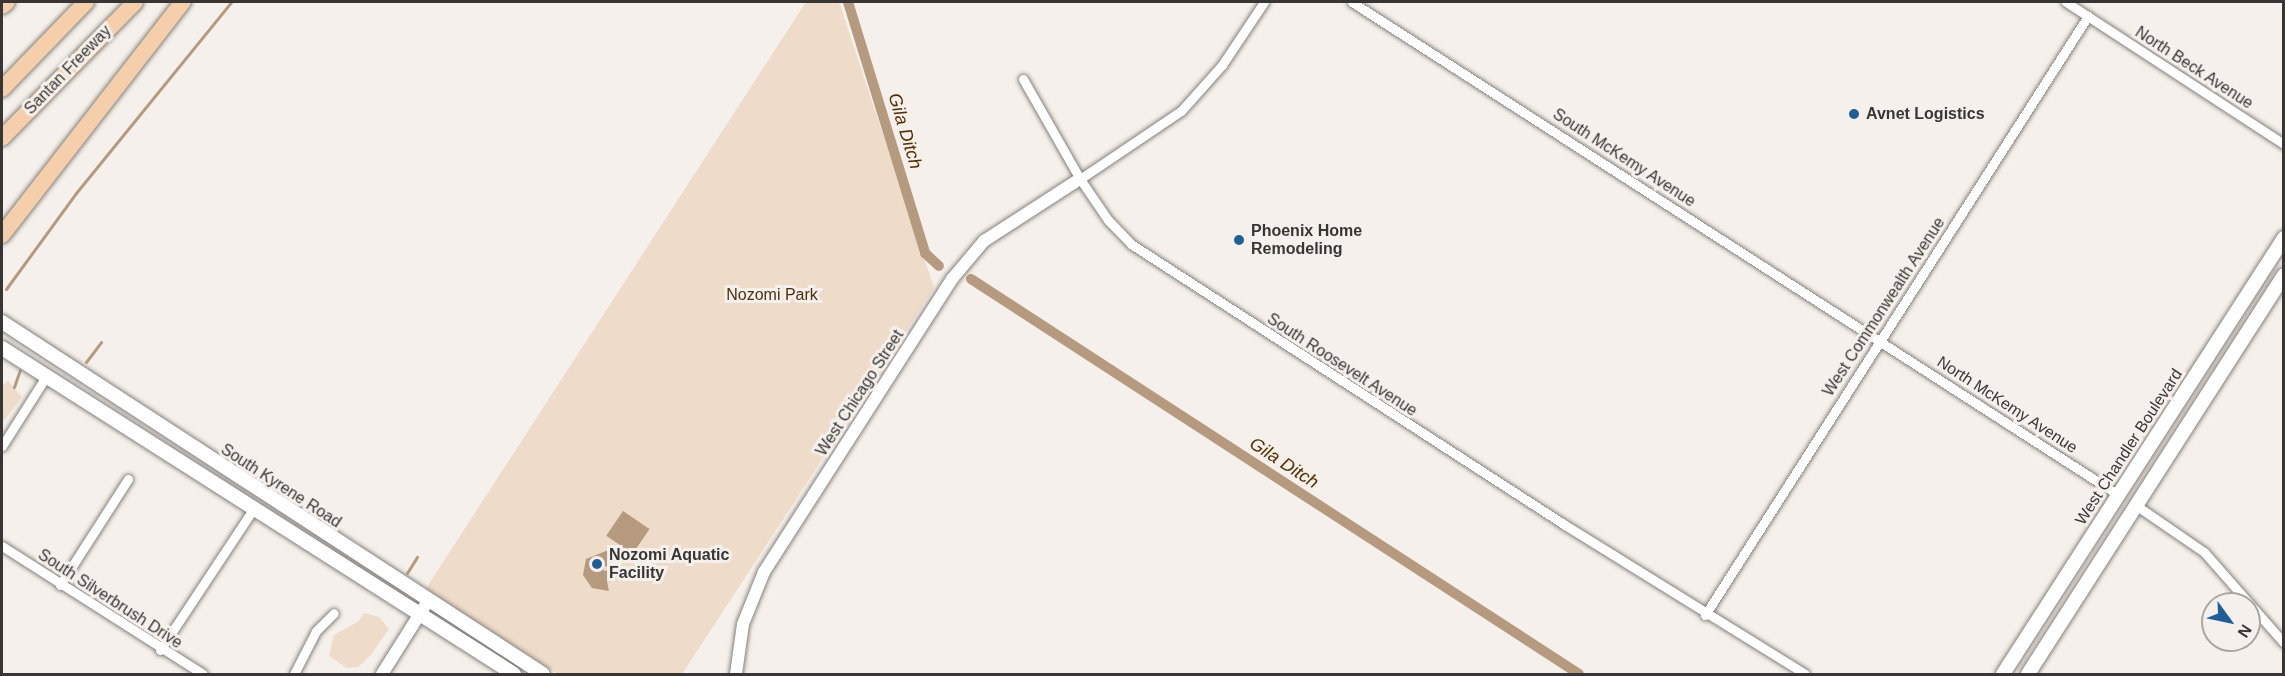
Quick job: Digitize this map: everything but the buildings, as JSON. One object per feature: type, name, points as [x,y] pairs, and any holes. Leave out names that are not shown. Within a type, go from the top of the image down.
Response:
[{"type":"highway","points":[[2,6],[7,2]]},
{"type":"highway","points":[[2,89],[86,2]]},
{"type":"highway","name":"Santan Freeway","points":[[2,138],[135,2]]},
{"type":"highway","points":[[2,235],[183,2]]},
{"type":"main road","name":"West Chandler Boulevard","points":[[2003,675],[2283,238]]},
{"type":"main road","points":[[2028,675],[2283,275]]},
{"type":"main road","name":"South Kyrene Road","points":[[2,322],[543,675]]},
{"type":"main road","name":"South Kyrene Road","points":[[2,348],[514,675]]},
{"type":"main road","points":[[47,375],[73,381],[126,413],[140,414]]},
{"type":"street","points":[[1080,179],[1181,111],[1222,65],[1264,2]]},
{"type":"street","name":"South McKemy Avenue","points":[[1352,2],[1881,340]]},
{"type":"street","name":"North Beck Avenue","points":[[2066,2],[2283,144]]},
{"type":"street","name":"West Commonwealth Avenue","points":[[1705,615],[2088,16]]},
{"type":"street","name":"South Roosevelt Avenue","points":[[1023,79],[1080,179],[1108,220],[1131,244],[1705,615],[1805,675]]},
{"type":"street","name":"West Chicago Street","points":[[736,675],[743,624],[764,572],[952,279],[984,241],[1080,179]]},
{"type":"street","name":"North McKemy Avenue","points":[[1881,340],[2117,494]]},
{"type":"street","points":[[2,446],[47,375]]},
{"type":"street","points":[[60,585],[128,479]]},
{"type":"street","points":[[2137,506],[2204,552],[2283,643]]},
{"type":"street","points":[[160,650],[254,508]]},
{"type":"street","name":"South Silverbrush Drive","points":[[2,546],[202,675]]},
{"type":"street","points":[[382,675],[428,601]]},
{"type":"street","points":[[294,675],[316,631],[334,613]]},
{"type":"green space","name":"Nozomi Park","points":[[806,2],[839,2],[934,288],[682,674],[558,674],[425,590]]},
{"type":"green space","points":[[8,381],[22,397],[2,423],[2,386]]},
{"type":"green space","points":[[364,613],[379,617],[389,629],[370,656],[358,667],[347,668],[329,656],[334,635],[359,621]]},
{"type":"shaded area","points":[[623,511],[650,529],[633,554],[606,536]]},
{"type":"shaded area","points":[[616,547],[620,563],[603,567],[604,571],[613,569],[615,576],[607,581],[609,591],[592,588],[583,575],[586,559]]},
{"type":"waterway","points":[[6,289],[76,193],[231,2]]},
{"type":"waterway","name":"Gila Ditch","points":[[848,2],[925,253],[939,266]]},
{"type":"waterway","name":"Gila Ditch","points":[[971,279],[1579,674]]},
{"type":"waterway","points":[[86,362],[101,342]]},
{"type":"waterway","points":[[14,387],[20,370]]},
{"type":"waterway","points":[[407,573],[417,557]]},
{"type":"place","name":"Avnet Logistics","points":[[1854,114]]},
{"type":"place","name":"Phoenix Home Remodeling","points":[[1239,240]]},
{"type":"place","name":"Nozomi Aquatic Facility","points":[[597,564]]}]
